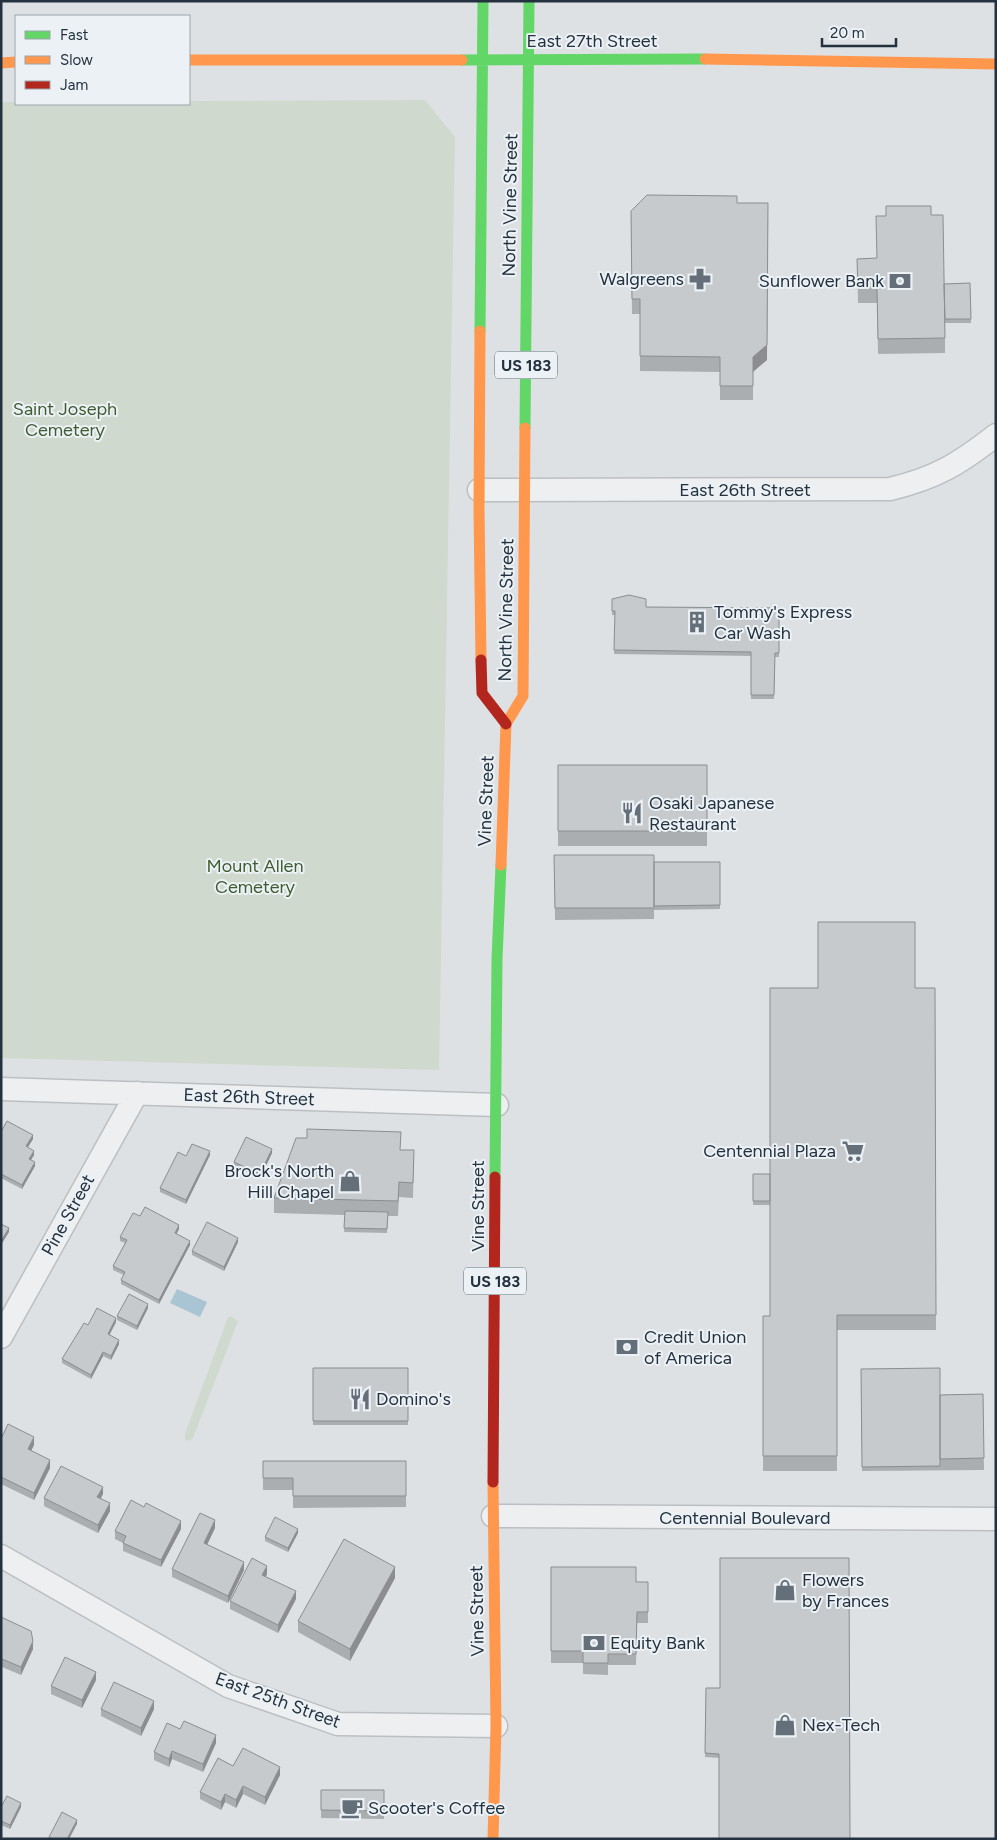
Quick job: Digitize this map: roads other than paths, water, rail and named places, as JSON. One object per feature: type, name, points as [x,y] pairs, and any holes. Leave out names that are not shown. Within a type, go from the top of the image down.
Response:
[{"type":"main road","name":"North Vine Street","points":[[483,1],[479,490],[482,693],[506,724],[523,696],[529,1]]},
{"type":"main road","name":"East 27th Street","points":[[190,60],[528,58],[871,60],[996,64]]},
{"type":"main road","points":[[1,62],[15,62]]},
{"type":"main road","name":"Vine Street","points":[[493,1839],[496,1726],[494,1516],[497,959],[506,724]]},
{"type":"street","name":"East 26th Street","points":[[479,490],[890,489],[942,473],[967,458],[996,435]]},
{"type":"street","name":"East 26th Street","points":[[1,1089],[497,1105]]},
{"type":"street","name":"Pine Street","points":[[1,1337],[137,1093]]},
{"type":"street","name":"Centennial Boulevard","points":[[494,1516],[996,1519]]},
{"type":"street","name":"East 25th Street","points":[[1,1556],[228,1686],[338,1724],[496,1726]]},
{"type":"water","points":[[177,1289],[207,1302],[200,1317],[170,1303]]},
{"type":"place","name":"Walgreens","points":[[700,279]]},
{"type":"place","name":"Sunflower Bank","points":[[900,281]]},
{"type":"place","name":"Tommy's Express Car Wash","points":[[697,622]]},
{"type":"place","name":"Osaki Japanese Restaurant","points":[[632,813]]},
{"type":"place","name":"Centennial Plaza","points":[[853,1151]]},
{"type":"place","name":"Brock's North Hill Chapel","points":[[350,1181]]},
{"type":"place","name":"Credit Union of America","points":[[627,1347]]},
{"type":"place","name":"Domino's","points":[[360,1399]]},
{"type":"place","name":"Flowers by Frances","points":[[785,1590]]},
{"type":"place","name":"Equity Bank","points":[[594,1643]]},
{"type":"place","name":"Nex-Tech","points":[[785,1725]]},
{"type":"place","name":"Scooter's Coffee","points":[[352,1808]]},
{"type":"park label","name":"Saint Joseph Cemetery","points":[[65,419]]},
{"type":"park label","name":"Mount Allen Cemetery","points":[[255,876]]}]
